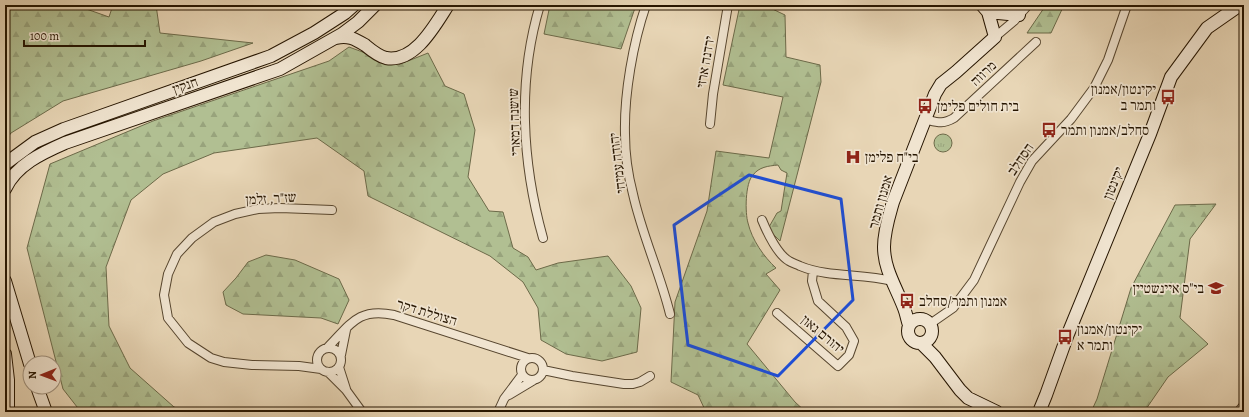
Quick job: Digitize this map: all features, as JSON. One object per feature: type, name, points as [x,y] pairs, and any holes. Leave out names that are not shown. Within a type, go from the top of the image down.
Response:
[{"type":"main road","name":"חנקין","points":[[5,164],[35,142],[64,129],[271,56],[314,33],[345,13],[354,5]]},
{"type":"main road","points":[[333,39],[351,37],[378,55],[386,58],[400,57],[406,55],[421,43],[429,34],[448,5]]},
{"type":"main road","name":"יקינטון","points":[[1039,412],[1068,334],[1150,134],[1171,77],[1207,28],[1240,5]]},
{"type":"main road","name":"חנקין","points":[[5,189],[20,169],[42,153],[65,143],[280,69],[351,28],[372,8]]},
{"type":"main road","points":[[367,47],[362,40],[361,31],[364,19],[372,8]]},
{"type":"main road","points":[[985,8],[1019,15]]},
{"type":"main road","points":[[985,8],[995,38]]},
{"type":"main road","name":"אמנון ותמר","points":[[912,322],[904,308],[888,271],[884,247],[888,219],[924,119],[935,94],[941,84],[995,38]]},
{"type":"main road","points":[[5,281],[27,355]]},
{"type":"main road","points":[[925,320],[930,324],[932,332],[926,340],[918,343],[911,340],[908,333],[912,322],[925,320]]},
{"type":"main road","points":[[926,340],[935,357],[960,390],[968,398],[997,412]]},
{"type":"main road","points":[[5,354],[8,412]]},
{"type":"main road","points":[[36,395],[36,412]]},
{"type":"main road","points":[[39,395],[46,412]]},
{"type":"main road","name":"יקינטון","points":[[1034,412],[1046,395]]},
{"type":"street","name":"שושנה דמארי","points":[[540,5],[530,46],[524,113],[527,149],[536,212],[543,238]]},
{"type":"street","name":"יהודה עמיחי","points":[[646,5],[632,63],[625,114],[624,134],[633,195],[661,281],[670,314]]},
{"type":"street","name":"ירדנה ארזי","points":[[710,124],[713,94],[728,5]]},
{"type":"street","points":[[995,38],[1014,21],[1028,5]]},
{"type":"street","name":"הסחלב","points":[[930,324],[953,308],[974,280],[1020,182],[1032,161],[1072,119],[1094,88],[1108,60],[1128,5]]},
{"type":"street","name":"מרווה","points":[[924,119],[939,123],[947,122],[954,118],[1036,42]]},
{"type":"street","name":"שז\"ר, זלמן","points":[[325,370],[299,366],[252,365],[224,362],[211,358],[188,343],[168,318],[164,295],[168,274],[177,254],[192,238],[214,222],[235,214],[258,210],[280,208],[332,210]]},
{"type":"street","points":[[762,220],[771,239],[788,261],[814,271],[853,277],[870,276],[892,281]]},
{"type":"street","name":"יהורם גאון","points":[[777,312],[838,366],[849,355],[854,342],[846,327],[818,301],[812,281],[814,271]]},
{"type":"street","name":"הצוללת דקר","points":[[328,348],[350,323],[363,315],[385,313],[528,358]]},
{"type":"street","points":[[341,355],[336,349],[328,348],[320,351],[317,358],[318,366],[332,372],[339,367],[342,359],[341,355],[346,329]]},
{"type":"street","name":"הצוללת דקר","points":[[503,350],[516,361],[521,372]]},
{"type":"street","name":"שז\"ר, זלמן","points":[[299,366],[317,358]]},
{"type":"street","points":[[498,412],[504,399],[521,372],[523,362],[528,358],[535,358],[538,360],[542,364],[542,374],[504,399]]},
{"type":"street","points":[[339,367],[346,390]]},
{"type":"street","points":[[325,370],[346,390],[362,412]]},
{"type":"street","points":[[543,370],[624,384],[640,382],[650,376]]},
{"type":"street","points":[[521,372],[527,380],[572,376]]},
{"type":"street","points":[[1238,412],[1244,405]]},
{"type":"highlighted area","points":[[749,175],[841,199],[853,300],[778,376],[688,345],[674,225]]},
{"type":"green space","points":[[5,5],[75,5],[109,17],[113,5],[156,5],[160,33],[253,43],[201,61],[63,101],[11,133],[5,141]]},
{"type":"green space","points":[[550,5],[636,5],[621,49],[544,34]]},
{"type":"green space","points":[[740,5],[764,5],[785,15],[786,57],[820,65],[821,82],[780,241],[771,232],[769,227],[777,213],[781,211],[787,173],[781,170],[778,165],[767,166],[758,170],[750,179],[746,198],[747,218],[752,236],[767,259],[776,268],[766,274],[780,290],[747,344],[795,402],[806,412],[706,412],[698,395],[671,382],[675,302],[707,211],[716,151],[769,158],[783,97],[723,85]]},
{"type":"green space","points":[[1046,5],[1064,5],[1051,33],[1027,33]]},
{"type":"green space","points":[[349,47],[398,65],[428,53],[445,86],[464,94],[475,130],[468,177],[489,211],[503,212],[513,248],[528,257],[536,270],[558,263],[608,256],[631,286],[641,308],[637,352],[602,361],[566,354],[541,340],[538,308],[523,282],[490,256],[368,196],[364,171],[317,138],[214,153],[163,174],[131,200],[106,267],[109,326],[130,368],[174,407],[190,412],[81,412],[63,389],[62,355],[54,355],[27,248],[50,164],[153,121],[329,61]]},
{"type":"green space","points":[[943,134],[949,137],[952,143],[949,149],[943,152],[937,149],[934,143],[937,137]]},
{"type":"green space","points":[[1216,204],[1190,239],[1180,318],[1208,344],[1168,377],[1144,412],[1091,412],[1097,399],[1131,288],[1175,205]]},
{"type":"green space","points":[[266,255],[295,260],[339,279],[349,300],[338,324],[321,318],[243,314],[226,305],[223,292],[248,262]]},
{"type":"place","name":"יקינטון/אמנון ותמר ב","points":[[1168,97]]},
{"type":"place","name":"בית חולים פלימן","points":[[925,106]]},
{"type":"place","name":"סחלב/אמנון ותמר","points":[[1049,130]]},
{"type":"place","name":"בי\"ח פלימן","points":[[853,157]]},
{"type":"place","name":"בי\"ס איינשטיין","points":[[1216,288]]},
{"type":"place","name":"אמנון ותמר/סחלב","points":[[907,301]]},
{"type":"place","name":"יקינטון/אמנון ותמר א","points":[[1065,337]]}]
